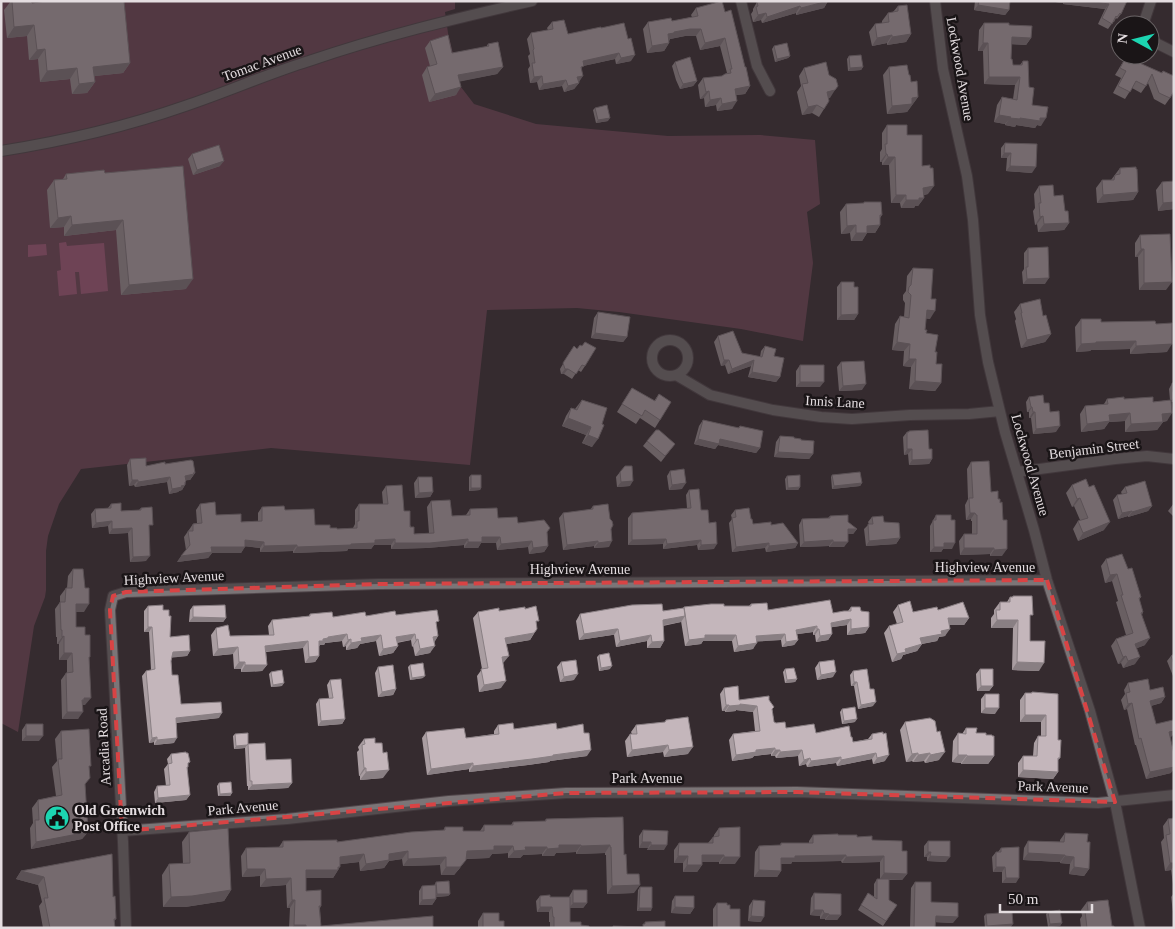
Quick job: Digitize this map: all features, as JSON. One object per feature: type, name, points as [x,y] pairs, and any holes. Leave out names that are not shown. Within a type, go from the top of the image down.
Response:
[{"type":"street","name":"Tomac Avenue","points":[[1,151],[76,137],[128,124],[186,106],[273,73],[360,45],[416,29],[532,1]]},
{"type":"street","points":[[741,1],[757,66],[770,91]]},
{"type":"street","name":"Lockwood Avenue","points":[[935,1],[943,69],[967,176],[973,220],[980,315],[988,362],[1047,580],[1090,711],[1115,802],[1140,928]]},
{"type":"street","points":[[1147,15],[1152,1]]},
{"type":"street","points":[[1160,45],[1174,52]]},
{"type":"street","name":"Innis Lane","points":[[676,375],[710,395],[773,410],[821,417],[852,419],[1000,411]]},
{"type":"street","name":"Benjamin Street","points":[[1017,472],[1147,456],[1174,459]]},
{"type":"street","name":"Highview Avenue","points":[[113,596],[126,592],[378,584],[1047,580]]},
{"type":"street","name":"Arcadia Road","points":[[113,596],[110,610],[126,928]]},
{"type":"street","name":"Park Avenue","points":[[122,832],[287,819],[449,801],[566,793],[797,792],[1098,803],[1174,795]]},
{"type":"highlighted area","points":[[1047,580],[1115,802],[797,792],[566,793],[122,831],[110,610],[113,596],[126,592],[378,584]]},
{"type":"shaded area","points":[[1,1],[455,1],[455,9],[445,12],[448,33],[461,87],[474,104],[536,124],[668,136],[760,135],[815,140],[820,204],[807,212],[813,263],[803,341],[741,329],[619,312],[577,308],[487,310],[470,465],[271,448],[81,469],[59,504],[48,536],[45,597],[34,626],[18,732],[1,723]]},
{"type":"shaded area","points":[[66,242],[67,246],[104,243],[108,291],[81,294],[79,272],[75,272],[77,294],[59,296],[57,271],[61,270],[59,243]]},
{"type":"shaded area","points":[[46,244],[47,255],[28,257],[28,245]]},
{"type":"building","points":[[12,1],[31,1],[32,3],[46,1],[124,1],[130,63],[93,67],[95,82],[79,84],[77,68],[47,71],[45,49],[37,50],[34,25],[14,27]]},
{"type":"building","points":[[722,1],[725,12],[731,10],[750,86],[735,89],[737,101],[722,104],[721,98],[710,100],[709,91],[706,92],[703,78],[731,73],[730,69],[732,69],[725,38],[705,43],[701,29],[690,29],[668,34],[669,43],[652,46],[648,22],[671,18],[672,21],[698,16],[696,8]]},
{"type":"building","points":[[828,1],[801,8],[800,6],[767,17],[766,13],[758,15],[757,2]]},
{"type":"building","points":[[979,1],[1010,1],[1009,10],[978,5]]},
{"type":"building","points":[[1087,1],[1127,1],[1121,14],[1110,15],[1110,23],[1102,18],[1109,4]]},
{"type":"building","points":[[907,5],[911,34],[877,38],[875,24],[889,22],[888,13],[898,11],[898,6]]},
{"type":"building","points":[[564,20],[568,34],[624,23],[628,39],[631,38],[635,55],[621,58],[619,53],[583,61],[584,66],[581,67],[583,76],[577,77],[579,83],[568,86],[566,80],[543,84],[542,76],[534,77],[532,63],[535,63],[531,33],[553,29],[552,22]]},
{"type":"building","points":[[984,23],[1009,23],[1009,25],[1032,26],[1031,38],[1012,37],[1011,59],[1013,65],[1022,65],[1023,61],[1028,61],[1029,87],[1034,88],[1032,105],[1048,107],[1046,118],[1040,118],[1040,121],[999,115],[1002,97],[1017,100],[1020,77],[989,77],[988,43],[983,43]]},
{"type":"building","points":[[448,35],[452,53],[489,46],[488,44],[498,42],[503,67],[458,75],[461,87],[435,94],[427,67],[437,64],[430,41]]},
{"type":"building","points":[[787,43],[790,56],[777,59],[774,46]]},
{"type":"building","points":[[861,55],[863,67],[850,68],[849,56]]},
{"type":"building","points":[[690,57],[697,81],[683,84],[675,62]]},
{"type":"building","points":[[826,62],[829,75],[836,79],[838,86],[835,90],[827,92],[829,101],[824,109],[817,105],[808,107],[802,84],[808,83],[804,68]]},
{"type":"building","points":[[907,65],[911,82],[917,81],[918,97],[912,98],[912,104],[892,106],[889,67]]},
{"type":"building","points":[[1122,65],[1144,65],[1162,73],[1163,71],[1174,76],[1174,91],[1170,98],[1159,93],[1152,74],[1146,86],[1136,81],[1130,92],[1118,86],[1126,71],[1120,68]]},
{"type":"building","points":[[607,105],[610,118],[598,120],[595,108]]},
{"type":"building","points":[[887,125],[907,125],[907,135],[922,135],[922,166],[930,165],[930,168],[933,168],[934,186],[923,188],[924,198],[906,200],[906,195],[896,195],[895,157],[888,157],[886,154]]},
{"type":"building","points":[[1005,143],[1037,144],[1036,167],[1010,166],[1011,153],[1004,153]]},
{"type":"building","points":[[219,145],[224,161],[197,170],[192,154]]},
{"type":"building","points":[[183,166],[193,279],[129,285],[123,220],[72,225],[71,216],[58,218],[54,180],[67,179],[66,174],[104,170],[105,173]]},
{"type":"building","points":[[1136,167],[1138,192],[1103,195],[1102,180],[1114,180],[1115,175],[1120,174],[1120,168]]},
{"type":"building","points":[[1174,181],[1174,202],[1163,203],[1162,182]]},
{"type":"building","points":[[1053,185],[1054,196],[1063,195],[1065,211],[1068,211],[1069,223],[1044,224],[1043,216],[1040,217],[1039,186]]},
{"type":"building","points":[[881,202],[882,215],[880,215],[880,225],[867,226],[867,233],[856,233],[856,225],[847,226],[846,204]]},
{"type":"building","points":[[1170,234],[1172,282],[1144,283],[1144,249],[1141,249],[1140,235]]},
{"type":"building","points":[[1048,247],[1049,278],[1027,279],[1028,248]]},
{"type":"building","points":[[913,268],[933,269],[931,299],[936,299],[935,311],[927,310],[925,330],[927,330],[926,333],[938,335],[935,352],[937,352],[936,364],[942,364],[941,383],[915,381],[916,359],[909,359],[910,344],[897,342],[900,316],[909,318],[911,295],[908,292],[911,285]]},
{"type":"building","points":[[841,282],[854,282],[854,287],[858,287],[858,314],[841,315]]},
{"type":"building","points":[[1040,299],[1043,316],[1046,315],[1051,334],[1027,340],[1020,304]]},
{"type":"building","points":[[598,312],[630,317],[627,337],[595,333]]},
{"type":"building","points":[[1081,319],[1101,319],[1101,322],[1155,321],[1156,324],[1172,323],[1172,344],[1136,346],[1136,341],[1081,344]]},
{"type":"building","points":[[733,331],[742,353],[762,357],[765,346],[776,349],[774,356],[784,358],[780,377],[752,372],[754,360],[732,369],[729,360],[724,360],[718,336]]},
{"type":"building","points":[[585,342],[596,348],[585,366],[582,365],[576,374],[565,369],[563,363],[574,346],[577,349]]},
{"type":"building","points":[[864,361],[866,384],[843,386],[841,362]]},
{"type":"building","points":[[800,365],[824,365],[824,382],[800,382]]},
{"type":"building","points":[[632,388],[655,401],[659,394],[671,402],[660,420],[645,410],[642,416],[622,404]]},
{"type":"building","points":[[1043,395],[1044,403],[1049,403],[1050,412],[1059,411],[1060,426],[1036,429],[1035,412],[1033,412],[1031,407],[1029,397]]},
{"type":"building","points":[[1124,397],[1124,399],[1153,397],[1153,402],[1171,400],[1172,413],[1162,414],[1163,422],[1131,424],[1130,413],[1109,415],[1110,421],[1087,424],[1085,406],[1108,404],[1107,399]]},
{"type":"building","points":[[582,400],[607,408],[602,424],[604,425],[598,439],[588,435],[591,427],[568,418],[571,408],[577,410]]},
{"type":"building","points":[[703,420],[763,431],[760,448],[720,439],[719,444],[698,439]]},
{"type":"building","points":[[656,430],[659,430],[675,444],[665,456],[647,441]]},
{"type":"building","points":[[928,430],[929,449],[932,449],[932,459],[912,460],[912,449],[907,449],[907,432]]},
{"type":"building","points":[[780,436],[814,441],[813,454],[778,452]]},
{"type":"building","points":[[146,458],[146,466],[191,460],[193,461],[195,473],[185,476],[185,485],[172,489],[170,477],[138,482],[138,480],[132,480],[130,459]]},
{"type":"building","points":[[989,461],[991,492],[998,491],[998,499],[1000,499],[1000,503],[1002,502],[1003,520],[1007,520],[1007,549],[964,548],[964,534],[977,534],[977,515],[970,513],[969,498],[973,498],[971,462]]},
{"type":"building","points":[[625,466],[632,466],[633,481],[621,482],[620,472]]},
{"type":"building","points":[[684,469],[686,483],[672,485],[670,471]]},
{"type":"building","points":[[860,472],[862,483],[834,486],[832,475]]},
{"type":"building","points":[[471,475],[481,475],[481,488],[471,488]]},
{"type":"building","points":[[800,475],[800,487],[788,488],[787,476]]},
{"type":"building","points":[[418,477],[432,477],[433,492],[419,493]]},
{"type":"building","points":[[1086,479],[1089,487],[1094,485],[1110,522],[1083,533],[1078,521],[1088,518],[1080,498],[1077,499],[1072,485]]},
{"type":"building","points":[[1145,481],[1152,506],[1122,513],[1117,495],[1127,493],[1125,487]]},
{"type":"building","points":[[402,485],[404,511],[410,511],[410,527],[414,527],[414,534],[434,533],[431,501],[450,500],[452,516],[470,515],[470,509],[497,508],[498,518],[517,517],[518,523],[544,520],[550,528],[547,532],[548,546],[533,548],[532,541],[501,544],[500,537],[482,537],[482,542],[468,542],[468,539],[430,543],[395,543],[395,539],[375,540],[375,543],[351,545],[297,547],[297,545],[264,546],[264,542],[245,540],[245,547],[211,547],[212,552],[181,556],[190,545],[188,531],[193,531],[193,524],[202,523],[200,504],[215,502],[216,515],[241,514],[241,522],[262,521],[262,507],[284,506],[285,510],[314,509],[315,525],[330,525],[330,528],[337,529],[357,528],[359,504],[388,504],[386,486]]},
{"type":"building","points":[[699,489],[701,510],[708,510],[709,523],[716,522],[717,544],[701,545],[701,540],[667,544],[666,539],[632,540],[632,513],[691,508],[689,490]]},
{"type":"building","points":[[121,503],[121,511],[141,510],[141,508],[152,507],[153,525],[149,525],[150,556],[133,557],[132,528],[112,529],[112,521],[96,523],[95,509],[111,508],[111,504]]},
{"type":"building","points":[[608,504],[610,519],[613,525],[611,529],[612,541],[567,545],[563,513],[593,509],[593,506]]},
{"type":"building","points":[[749,508],[753,524],[771,522],[771,525],[783,523],[798,543],[769,546],[769,543],[736,547],[732,518],[736,517],[735,510]]},
{"type":"building","points":[[848,515],[848,522],[857,529],[848,529],[848,542],[833,542],[833,540],[804,542],[802,519]]},
{"type":"building","points":[[936,515],[951,515],[951,520],[955,520],[955,543],[944,543],[944,547],[934,547],[933,520],[936,520]]},
{"type":"building","points":[[883,516],[884,522],[899,523],[900,538],[869,541],[868,524],[873,524],[872,517]]},
{"type":"building","points":[[1122,554],[1128,569],[1132,568],[1141,597],[1139,598],[1143,612],[1141,613],[1150,638],[1135,644],[1140,657],[1128,661],[1126,656],[1123,657],[1116,639],[1133,633],[1121,595],[1123,595],[1117,574],[1110,575],[1106,559]]},
{"type":"building","points":[[73,569],[83,569],[85,588],[89,588],[89,604],[76,604],[76,627],[85,627],[85,635],[90,635],[91,698],[84,698],[82,700],[83,712],[67,712],[66,673],[73,672],[72,653],[64,653],[64,636],[62,637],[61,630],[60,602],[65,602],[66,588],[72,588]]},
{"type":"building","points":[[1032,596],[1033,615],[1030,615],[1030,641],[1045,641],[1044,663],[1017,662],[1018,620],[997,620],[996,610],[1000,610],[1000,602],[1010,602],[1010,597]]},
{"type":"building","points":[[830,600],[833,613],[851,611],[851,607],[860,607],[861,611],[869,612],[869,627],[851,629],[851,619],[831,623],[832,634],[820,636],[817,626],[796,630],[798,640],[786,642],[785,634],[756,636],[757,643],[738,646],[736,635],[705,635],[705,638],[689,640],[684,607],[711,604],[751,606],[751,604],[767,603],[768,610]]},
{"type":"building","points":[[910,601],[913,612],[937,607],[938,610],[963,602],[969,618],[948,618],[950,629],[941,631],[942,634],[920,638],[922,644],[905,649],[906,652],[897,654],[889,626],[903,622],[898,605]]},
{"type":"building","points":[[662,604],[663,611],[684,608],[685,616],[663,620],[664,641],[652,642],[651,635],[620,641],[618,629],[584,634],[580,614],[632,605]]},
{"type":"building","points":[[163,605],[163,610],[169,610],[169,616],[171,616],[170,637],[189,635],[190,651],[173,652],[171,661],[172,675],[178,675],[181,704],[221,702],[222,713],[176,718],[177,738],[157,740],[157,737],[152,738],[146,671],[155,669],[152,627],[148,627],[148,606]]},
{"type":"building","points":[[225,605],[226,618],[193,617],[193,606]]},
{"type":"building","points":[[536,606],[539,621],[536,621],[537,629],[534,633],[505,638],[509,656],[502,657],[506,681],[484,685],[481,669],[488,668],[478,612],[499,608],[499,611],[525,607],[525,609]]},
{"type":"building","points":[[437,610],[439,621],[436,622],[438,636],[433,637],[435,646],[420,649],[415,634],[396,637],[398,646],[383,649],[381,635],[361,638],[362,641],[351,643],[351,639],[348,640],[347,634],[328,637],[323,639],[323,641],[319,641],[319,656],[309,657],[308,641],[265,646],[267,665],[245,665],[245,662],[239,662],[238,647],[218,649],[216,628],[228,625],[230,636],[274,635],[272,620],[310,616],[310,614],[332,612],[333,617],[365,612],[366,616],[395,611],[396,615]]},
{"type":"building","points":[[609,653],[612,666],[601,668],[599,655]]},
{"type":"building","points":[[576,660],[578,674],[564,677],[561,662]]},
{"type":"building","points":[[834,660],[836,672],[821,675],[819,662]]},
{"type":"building","points":[[423,663],[425,676],[412,678],[410,665]]},
{"type":"building","points":[[393,665],[396,689],[382,692],[378,667]]},
{"type":"building","points":[[794,668],[797,679],[787,680],[785,669]]},
{"type":"building","points":[[867,669],[870,689],[874,689],[876,702],[861,705],[857,682],[854,682],[853,671]]},
{"type":"building","points":[[980,669],[993,669],[993,686],[981,686]]},
{"type":"building","points":[[282,670],[284,683],[273,685],[271,672]]},
{"type":"building","points":[[341,679],[345,719],[321,721],[319,699],[333,698],[330,680]]},
{"type":"building","points":[[1148,679],[1150,690],[1163,687],[1165,697],[1150,701],[1156,724],[1174,721],[1174,731],[1169,732],[1174,754],[1174,767],[1150,772],[1141,738],[1139,739],[1132,703],[1128,704],[1126,693],[1130,692],[1128,683]]},
{"type":"building","points":[[738,686],[739,700],[769,696],[769,700],[774,707],[772,709],[774,722],[785,722],[786,728],[814,724],[816,733],[849,726],[853,742],[872,739],[872,734],[886,733],[889,755],[877,758],[876,753],[841,760],[841,757],[811,761],[810,758],[804,760],[802,750],[780,752],[780,750],[775,750],[775,748],[736,755],[733,734],[760,731],[757,706],[726,705],[724,688]]},
{"type":"building","points":[[1025,693],[1058,694],[1058,740],[1061,740],[1058,772],[1023,770],[1023,756],[1037,756],[1038,736],[1046,736],[1046,715],[1025,715]]},
{"type":"building","points":[[985,694],[999,694],[999,708],[985,708]]},
{"type":"building","points":[[855,707],[857,719],[844,721],[842,709]]},
{"type":"building","points":[[688,717],[693,747],[669,750],[668,745],[632,750],[630,734],[637,734],[636,725]]},
{"type":"building","points":[[930,718],[935,721],[937,732],[940,731],[945,752],[930,755],[930,753],[912,754],[905,722]]},
{"type":"building","points":[[513,723],[514,729],[556,723],[557,729],[583,724],[584,733],[589,733],[591,750],[532,759],[473,766],[473,763],[431,769],[426,732],[464,728],[466,738],[499,734],[498,725]]},
{"type":"building","points":[[26,724],[43,724],[43,736],[26,736]]},
{"type":"building","points":[[966,728],[977,728],[976,733],[986,733],[986,735],[994,736],[994,756],[958,755],[958,733],[966,734]]},
{"type":"building","points":[[89,729],[91,766],[89,766],[90,778],[85,784],[88,832],[36,842],[35,820],[39,820],[38,800],[62,795],[58,759],[62,759],[61,731]]},
{"type":"building","points":[[248,733],[248,744],[236,746],[235,734]]},
{"type":"building","points":[[375,738],[375,743],[382,743],[383,753],[387,752],[389,770],[366,772],[362,745],[365,744],[364,739]]},
{"type":"building","points":[[265,743],[266,760],[291,759],[292,783],[252,785],[252,781],[250,781],[248,744]]},
{"type":"building","points":[[186,752],[190,762],[187,767],[190,795],[158,798],[157,786],[170,785],[168,764],[172,763],[171,754]]},
{"type":"building","points":[[231,782],[232,793],[220,794],[219,783]]},
{"type":"building","points":[[623,817],[624,855],[626,854],[627,874],[639,874],[640,885],[612,886],[610,845],[559,845],[559,848],[547,849],[547,847],[525,847],[526,850],[514,851],[513,846],[494,846],[494,850],[467,851],[466,860],[460,867],[446,867],[446,857],[408,859],[408,851],[389,854],[389,860],[366,864],[364,854],[340,857],[340,867],[338,867],[338,870],[306,870],[306,891],[321,890],[321,906],[319,906],[321,926],[433,916],[433,928],[306,928],[306,925],[294,925],[295,900],[292,900],[291,878],[266,879],[265,869],[247,869],[246,848],[283,847],[283,841],[337,840],[337,842],[411,832],[445,830],[445,827],[463,827],[463,831],[484,831],[484,825],[513,825],[513,822]]},
{"type":"building","points":[[1174,818],[1174,863],[1170,863],[1166,835],[1170,834],[1168,819]]},
{"type":"building","points":[[740,827],[740,857],[702,855],[702,865],[687,865],[688,856],[678,856],[679,843],[713,843],[713,837],[719,836],[719,828]]},
{"type":"building","points":[[228,828],[231,890],[171,897],[169,864],[190,863],[189,832]]},
{"type":"building","points":[[643,830],[668,831],[667,845],[651,845],[651,842],[642,842]]},
{"type":"building","points":[[1065,833],[1088,834],[1087,842],[1090,842],[1089,869],[1074,867],[1074,857],[1028,853],[1028,841],[1064,842]]},
{"type":"building","points":[[813,835],[857,835],[857,837],[872,836],[872,840],[902,841],[902,851],[907,851],[907,874],[884,873],[884,856],[795,856],[795,858],[781,858],[781,871],[759,870],[759,846],[781,845],[781,843],[813,843]]},
{"type":"building","points":[[928,841],[950,841],[950,857],[930,856],[931,852],[928,852]]},
{"type":"building","points":[[1019,847],[1019,878],[1006,878],[1005,867],[996,867],[996,852],[1001,852],[1001,848]]},
{"type":"building","points":[[112,854],[115,928],[50,928],[44,898],[48,898],[44,877],[21,871]]},
{"type":"building","points":[[877,879],[889,879],[889,900],[897,905],[886,921],[861,905],[868,893],[877,899]]},
{"type":"building","points":[[449,881],[450,894],[437,894],[436,882]]},
{"type":"building","points":[[915,882],[931,882],[931,902],[958,903],[958,917],[936,916],[935,928],[914,928]]},
{"type":"building","points":[[436,885],[436,899],[422,900],[422,886]]},
{"type":"building","points":[[640,887],[652,887],[652,908],[639,908]]},
{"type":"building","points":[[573,890],[587,890],[587,903],[573,903]]},
{"type":"building","points":[[814,893],[841,894],[841,915],[829,915],[824,913],[823,910],[814,910]]},
{"type":"building","points":[[550,895],[550,897],[570,897],[570,922],[581,922],[581,925],[589,926],[589,928],[554,928],[552,907],[540,907],[540,896]]},
{"type":"building","points":[[675,896],[694,896],[694,908],[675,907]]},
{"type":"building","points":[[753,900],[765,901],[764,917],[751,916]]},
{"type":"building","points":[[1108,900],[1112,926],[1114,928],[1087,928],[1085,911],[1088,911],[1087,902]]},
{"type":"building","points":[[717,903],[727,903],[727,905],[730,905],[730,909],[740,909],[740,928],[717,928]]},
{"type":"building","points":[[1060,910],[1062,923],[1050,924],[1048,912]]},
{"type":"building","points":[[1012,912],[1013,924],[987,926],[986,914]]},
{"type":"building","points":[[483,913],[499,913],[499,921],[504,921],[504,928],[483,928]]},
{"type":"building","points":[[665,921],[665,928],[613,928],[613,926],[643,927],[645,922]]},
{"type":"place","name":"Old Greenwich Post Office","points":[[57,818]]}]
